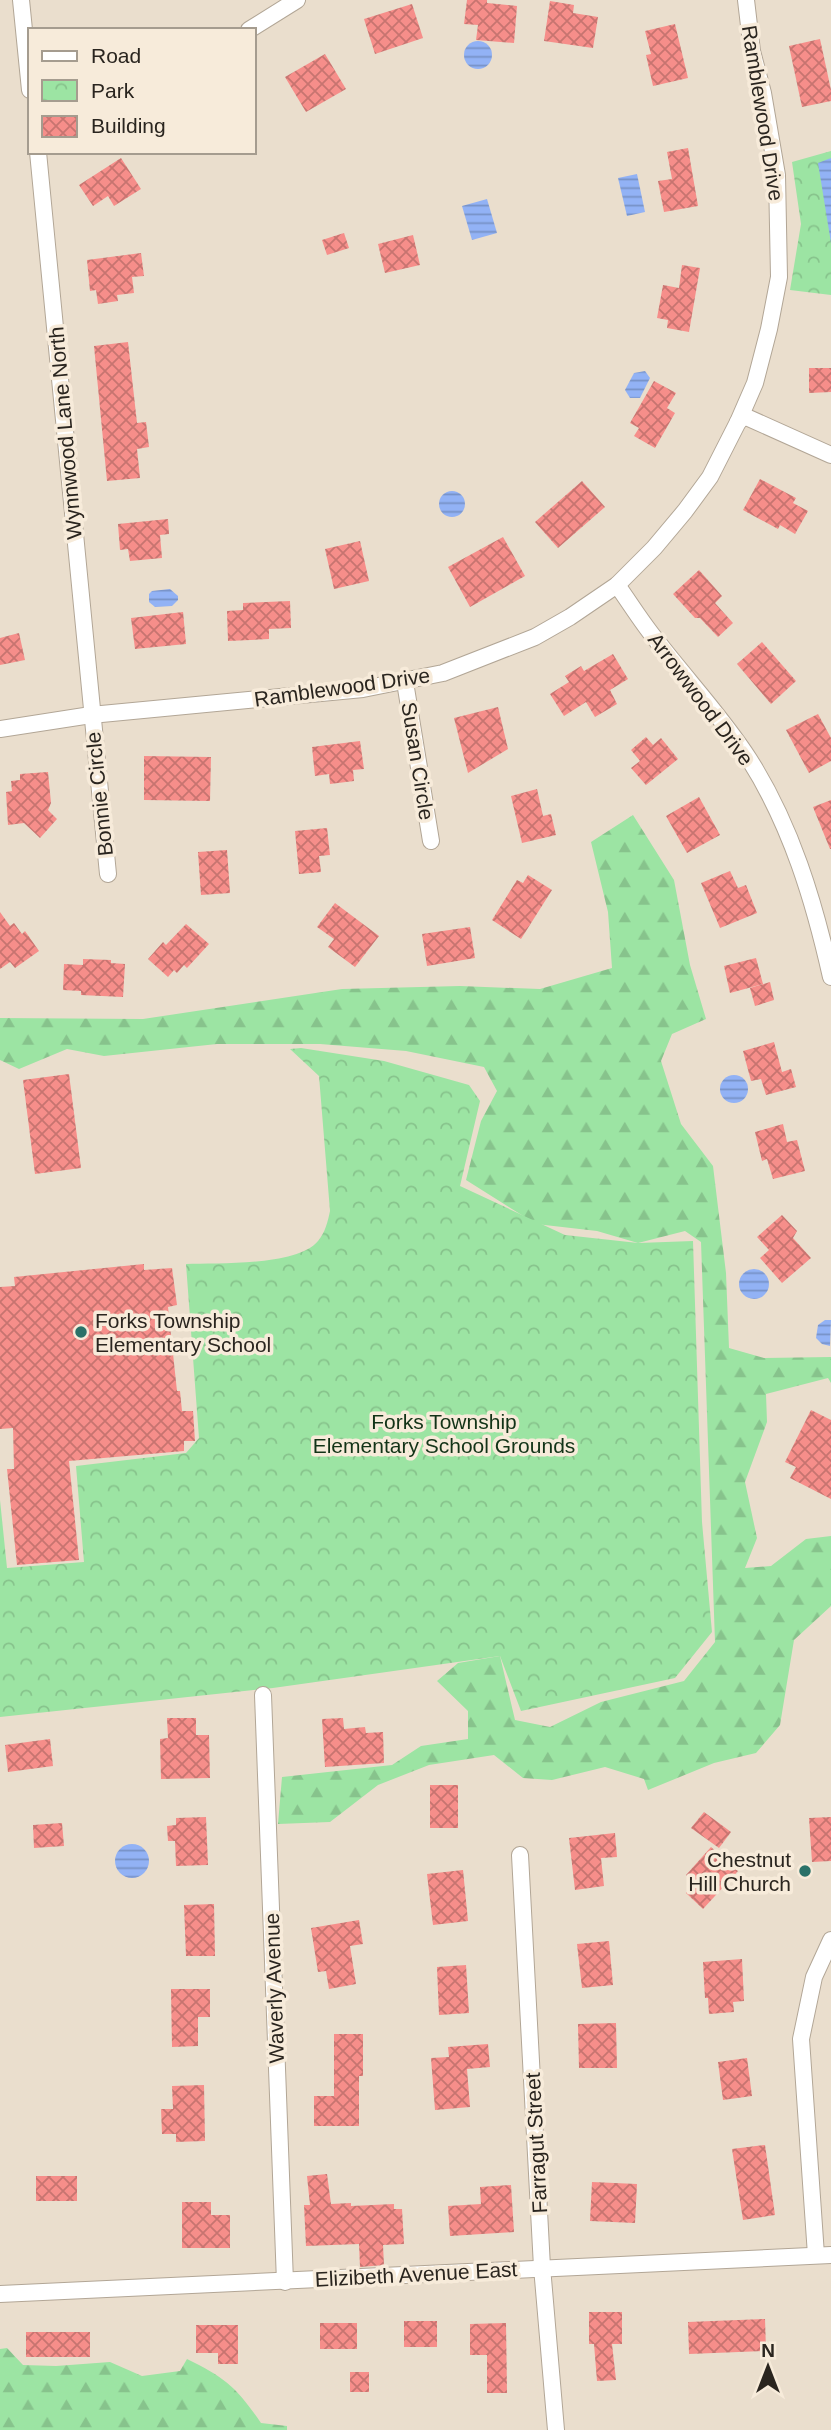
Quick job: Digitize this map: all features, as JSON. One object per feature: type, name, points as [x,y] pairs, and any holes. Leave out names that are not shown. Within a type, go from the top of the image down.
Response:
[{"type":"street","points":[[21,0],[28,70]]},
{"type":"street","points":[[252,28],[297,0]]},
{"type":"street","name":"Ramblewood Drive","points":[[0,729],[91,715],[363,689],[443,673],[535,637],[570,617],[617,584],[654,548],[710,477],[738,422],[755,383],[779,276],[778,175],[763,93],[752,51],[746,0]]},
{"type":"street","name":"Wynnwood Lane North","points":[[43,155],[91,715]]},
{"type":"street","points":[[738,422],[744,416],[831,455]]},
{"type":"street","name":"Arrowwood Drive","points":[[617,584],[654,639],[749,759],[801,866],[831,977]]},
{"type":"street","name":"Susan Circle","points":[[405,682],[431,841]]},
{"type":"street","name":"Bonnie Circle","points":[[91,715],[108,874]]},
{"type":"street","name":"Waverly Avenue","points":[[263,1695],[285,2282]]},
{"type":"street","name":"Farragut Street","points":[[520,1855],[542,2267],[556,2430]]},
{"type":"street","points":[[824,2255],[801,2039],[814,1977],[831,1940]]},
{"type":"street","name":"Elizibeth Avenue East","points":[[0,2294],[824,2255]]},
{"type":"green space","points":[[831,151],[831,295],[790,290],[801,224],[792,162]]},
{"type":"green space","points":[[633,815],[674,880],[690,965],[706,1019],[672,1034],[661,1061],[681,1124],[713,1166],[726,1273],[729,1348],[764,1358],[831,1357],[831,1383],[828,1378],[766,1394],[767,1422],[745,1482],[757,1538],[745,1568],[771,1566],[806,1539],[831,1536],[831,1606],[794,1640],[780,1725],[756,1753],[714,1763],[648,1790],[644,1779],[605,1767],[552,1780],[523,1778],[494,1755],[429,1765],[378,1785],[330,1822],[278,1824],[282,1777],[392,1765],[421,1746],[468,1739],[468,1711],[437,1681],[458,1663],[500,1656],[515,1720],[550,1727],[601,1702],[684,1681],[715,1642],[701,1242],[685,1231],[638,1243],[597,1231],[536,1224],[466,1180],[481,1121],[497,1091],[484,1067],[406,1051],[320,1044],[217,1044],[104,1056],[67,1049],[19,1069],[0,1060],[0,1018],[143,1019],[342,989],[460,986],[540,989],[612,968],[608,912],[591,842]]},
{"type":"green space","name":"Forks Township Elementary School Grounds","points":[[301,1048],[384,1061],[469,1085],[480,1101],[460,1186],[565,1235],[638,1243],[693,1241],[702,1522],[712,1632],[675,1678],[521,1711],[500,1656],[273,1688],[0,1717],[0,1500],[7,1568],[84,1562],[76,1466],[186,1453],[199,1438],[186,1264],[237,1263],[293,1255],[308,1249],[318,1241],[324,1231],[330,1211],[319,1076],[290,1049]]},
{"type":"green space","points":[[7,2348],[23,2365],[56,2366],[110,2362],[142,2376],[180,2371],[187,2359],[230,2385],[261,2423],[287,2426],[287,2430],[0,2430],[0,2349]]},
{"type":"water","points":[[478,41],[488,45],[492,55],[488,65],[478,69],[468,65],[464,55],[468,45]]},
{"type":"water","points":[[831,158],[831,243],[818,163]]},
{"type":"water","points":[[637,174],[645,212],[627,216],[618,178]]},
{"type":"water","points":[[487,199],[497,233],[472,240],[462,206]]},
{"type":"water","points":[[645,371],[650,378],[640,398],[630,398],[625,390],[634,373]]},
{"type":"water","points":[[452,491],[461,495],[465,504],[461,513],[452,517],[443,513],[439,504],[443,495]]},
{"type":"water","points":[[170,589],[178,596],[172,606],[155,607],[149,602],[149,594],[152,591]]},
{"type":"water","points":[[734,1075],[744,1079],[748,1089],[744,1099],[734,1103],[724,1099],[720,1089],[724,1079]]},
{"type":"water","points":[[754,1269],[764,1274],[769,1284],[764,1294],[754,1299],[744,1294],[739,1284],[744,1274]]},
{"type":"water","points":[[825,1320],[831,1320],[830,1346],[822,1344],[816,1338],[818,1325]]},
{"type":"water","points":[[132,1844],[144,1849],[149,1861],[144,1873],[132,1878],[120,1873],[115,1861],[120,1849]]},
{"type":"building","points":[[467,0],[487,0],[487,3],[517,6],[514,43],[476,40],[478,25],[464,24]]},
{"type":"building","points":[[550,1],[574,5],[573,13],[598,17],[593,48],[544,41]]},
{"type":"building","points":[[412,4],[423,38],[375,54],[364,19]]},
{"type":"building","points":[[675,24],[688,78],[653,86],[646,55],[651,54],[645,31]]},
{"type":"building","points":[[820,39],[831,101],[802,107],[789,46]]},
{"type":"building","points":[[325,54],[346,89],[306,112],[285,77]]},
{"type":"building","points":[[688,148],[698,206],[664,212],[658,181],[672,179],[667,152]]},
{"type":"building","points":[[121,158],[141,189],[114,206],[108,196],[93,206],[79,185]]},
{"type":"building","points":[[344,233],[349,248],[327,255],[322,240]]},
{"type":"building","points":[[413,235],[420,265],[385,273],[378,244]]},
{"type":"building","points":[[141,253],[144,276],[132,277],[134,293],[117,295],[118,301],[98,304],[96,290],[90,291],[87,260]]},
{"type":"building","points":[[682,265],[700,268],[689,332],[667,328],[668,320],[657,318],[663,285],[679,288]]},
{"type":"building","points":[[128,342],[137,423],[146,422],[149,447],[137,449],[140,478],[107,481],[94,346]]},
{"type":"building","points":[[809,368],[831,368],[831,392],[809,393]]},
{"type":"building","points":[[654,381],[676,393],[667,408],[675,413],[655,448],[634,436],[639,428],[630,423]]},
{"type":"building","points":[[760,479],[796,498],[793,503],[808,511],[795,534],[780,525],[778,529],[743,510]]},
{"type":"building","points":[[582,481],[605,507],[558,548],[535,522]]},
{"type":"building","points":[[168,519],[169,534],[160,535],[162,558],[130,561],[128,549],[120,550],[118,524]]},
{"type":"building","points":[[503,537],[525,576],[470,607],[448,567]]},
{"type":"building","points":[[360,541],[369,581],[334,589],[325,549]]},
{"type":"building","points":[[699,570],[722,596],[715,603],[733,623],[718,637],[700,618],[695,618],[673,594]]},
{"type":"building","points":[[290,601],[291,628],[269,629],[269,639],[228,641],[227,611],[243,610],[243,603]]},
{"type":"building","points":[[183,612],[186,644],[135,649],[131,618]]},
{"type":"building","points":[[19,633],[25,660],[0,665],[0,638]]},
{"type":"building","points":[[762,642],[796,681],[771,704],[737,664]]},
{"type":"building","points":[[613,654],[628,679],[610,690],[617,704],[595,717],[586,702],[564,716],[550,694],[569,682],[565,676],[581,666],[584,671]]},
{"type":"building","points":[[498,707],[508,749],[468,773],[454,718]]},
{"type":"building","points":[[818,714],[831,738],[831,761],[809,773],[786,730]]},
{"type":"building","points":[[646,737],[653,745],[661,738],[678,759],[646,785],[631,768],[640,761],[631,750]]},
{"type":"building","points":[[360,741],[364,769],[353,770],[354,781],[330,784],[329,774],[315,776],[312,747]]},
{"type":"building","points":[[144,756],[211,757],[210,801],[144,800]]},
{"type":"building","points":[[48,772],[51,803],[48,810],[57,819],[40,838],[24,823],[8,825],[6,792],[12,791],[11,781],[20,780],[20,774]]},
{"type":"building","points":[[537,789],[543,816],[551,814],[556,835],[522,843],[511,796]]},
{"type":"building","points":[[699,797],[720,835],[687,853],[666,816]]},
{"type":"building","points":[[831,800],[831,849],[830,849],[813,807]]},
{"type":"building","points":[[327,828],[330,855],[319,856],[321,872],[299,874],[295,831]]},
{"type":"building","points":[[227,850],[230,893],[201,895],[198,852]]},
{"type":"building","points":[[730,871],[738,888],[746,885],[757,913],[720,928],[701,883]]},
{"type":"building","points":[[528,875],[552,890],[521,939],[492,920],[517,880],[523,883]]},
{"type":"building","points":[[335,903],[379,936],[355,967],[328,947],[334,939],[317,927]]},
{"type":"building","points":[[0,912],[10,926],[14,923],[22,934],[25,931],[39,951],[15,968],[10,962],[0,969]]},
{"type":"building","points":[[186,924],[209,944],[187,968],[184,965],[177,973],[174,970],[168,977],[148,959],[163,942],[166,945]]},
{"type":"building","points":[[470,927],[475,958],[427,966],[422,934]]},
{"type":"building","points":[[756,958],[763,984],[730,993],[724,966]]},
{"type":"building","points":[[83,959],[111,960],[111,963],[125,964],[123,997],[81,995],[81,991],[63,990],[64,964],[83,965]]},
{"type":"building","points":[[770,982],[774,1000],[755,1006],[750,988]]},
{"type":"building","points":[[774,1042],[782,1072],[791,1069],[796,1087],[766,1095],[761,1079],[751,1081],[743,1051]]},
{"type":"building","points":[[69,1074],[81,1168],[35,1174],[23,1080]]},
{"type":"building","points":[[783,1124],[787,1142],[797,1140],[805,1171],[773,1179],[767,1159],[762,1161],[755,1132]]},
{"type":"building","points":[[782,1215],[797,1231],[793,1238],[811,1258],[782,1283],[760,1258],[769,1250],[757,1237]]},
{"type":"building","points":[[144,1264],[144,1270],[172,1268],[177,1305],[168,1307],[177,1391],[180,1391],[182,1411],[193,1411],[195,1441],[184,1441],[184,1451],[69,1461],[79,1560],[17,1565],[7,1469],[14,1469],[13,1428],[0,1429],[0,1287],[15,1286],[14,1277]]},
{"type":"building","points":[[811,1410],[831,1420],[831,1499],[790,1478],[796,1467],[785,1462]]},
{"type":"building","points":[[167,1718],[196,1718],[196,1735],[209,1735],[210,1778],[161,1779],[160,1739],[168,1738]]},
{"type":"building","points":[[343,1718],[344,1729],[365,1727],[366,1733],[383,1732],[384,1763],[325,1767],[322,1719]]},
{"type":"building","points":[[50,1739],[53,1766],[8,1772],[5,1745]]},
{"type":"building","points":[[430,1785],[458,1785],[458,1828],[430,1828]]},
{"type":"building","points":[[704,1812],[731,1832],[719,1848],[691,1828]]},
{"type":"building","points":[[206,1817],[208,1865],[176,1866],[175,1841],[168,1841],[167,1826],[176,1825],[176,1818]]},
{"type":"building","points":[[831,1817],[831,1861],[812,1862],[809,1818]]},
{"type":"building","points":[[62,1823],[64,1846],[34,1848],[33,1825]]},
{"type":"building","points":[[615,1833],[617,1857],[601,1858],[604,1886],[575,1890],[569,1838]]},
{"type":"building","points":[[711,1847],[738,1871],[703,1909],[686,1893],[695,1883],[686,1875]]},
{"type":"building","points":[[463,1870],[468,1921],[433,1925],[427,1874]]},
{"type":"building","points":[[214,1904],[215,1956],[186,1956],[184,1905]]},
{"type":"building","points":[[359,1920],[363,1944],[350,1946],[356,1984],[329,1989],[326,1971],[318,1972],[311,1928]]},
{"type":"building","points":[[609,1941],[613,1985],[582,1988],[577,1944]]},
{"type":"building","points":[[742,1959],[744,2001],[733,2002],[734,2012],[709,2014],[708,1998],[705,1998],[703,1962]]},
{"type":"building","points":[[466,1965],[469,2013],[439,2015],[437,1967]]},
{"type":"building","points":[[171,1989],[210,1989],[210,2017],[198,2017],[198,2046],[172,2047]]},
{"type":"building","points":[[616,2023],[617,2068],[579,2068],[578,2024]]},
{"type":"building","points":[[334,2034],[363,2034],[363,2076],[359,2076],[359,2126],[314,2126],[314,2096],[334,2096]]},
{"type":"building","points":[[488,2044],[490,2067],[467,2069],[470,2107],[435,2110],[431,2058],[449,2057],[448,2047]]},
{"type":"building","points":[[747,2058],[752,2096],[723,2100],[718,2062]]},
{"type":"building","points":[[204,2085],[205,2141],[176,2142],[176,2134],[162,2134],[161,2109],[173,2109],[172,2086]]},
{"type":"building","points":[[765,2145],[775,2215],[743,2220],[732,2149]]},
{"type":"building","points":[[327,2174],[331,2204],[394,2204],[394,2209],[402,2209],[404,2244],[383,2245],[384,2265],[360,2267],[359,2244],[306,2246],[304,2205],[310,2205],[307,2176]]},
{"type":"building","points":[[36,2176],[77,2176],[77,2201],[36,2201]]},
{"type":"building","points":[[592,2182],[637,2184],[635,2223],[590,2221]]},
{"type":"building","points":[[511,2185],[514,2232],[450,2236],[448,2206],[481,2204],[480,2187]]},
{"type":"building","points":[[182,2202],[211,2202],[211,2215],[230,2215],[230,2248],[182,2248]]},
{"type":"building","points":[[589,2312],[622,2312],[622,2344],[612,2344],[616,2380],[597,2381],[594,2344],[589,2344]]},
{"type":"building","points":[[765,2319],[766,2351],[689,2354],[688,2322]]},
{"type":"building","points":[[404,2321],[437,2321],[437,2347],[404,2347]]},
{"type":"building","points":[[320,2323],[357,2323],[357,2349],[320,2349]]},
{"type":"building","points":[[506,2323],[507,2393],[487,2393],[487,2355],[470,2355],[470,2324]]},
{"type":"building","points":[[196,2325],[238,2325],[238,2364],[218,2364],[218,2353],[196,2353]]},
{"type":"building","points":[[26,2332],[90,2332],[90,2357],[26,2357]]},
{"type":"building","points":[[350,2372],[369,2372],[369,2392],[350,2392]]},
{"type":"place","name":"Forks Township Elementary School","points":[[81,1332]]},
{"type":"place","name":"Chestnut Hill Church","points":[[805,1871]]}]
